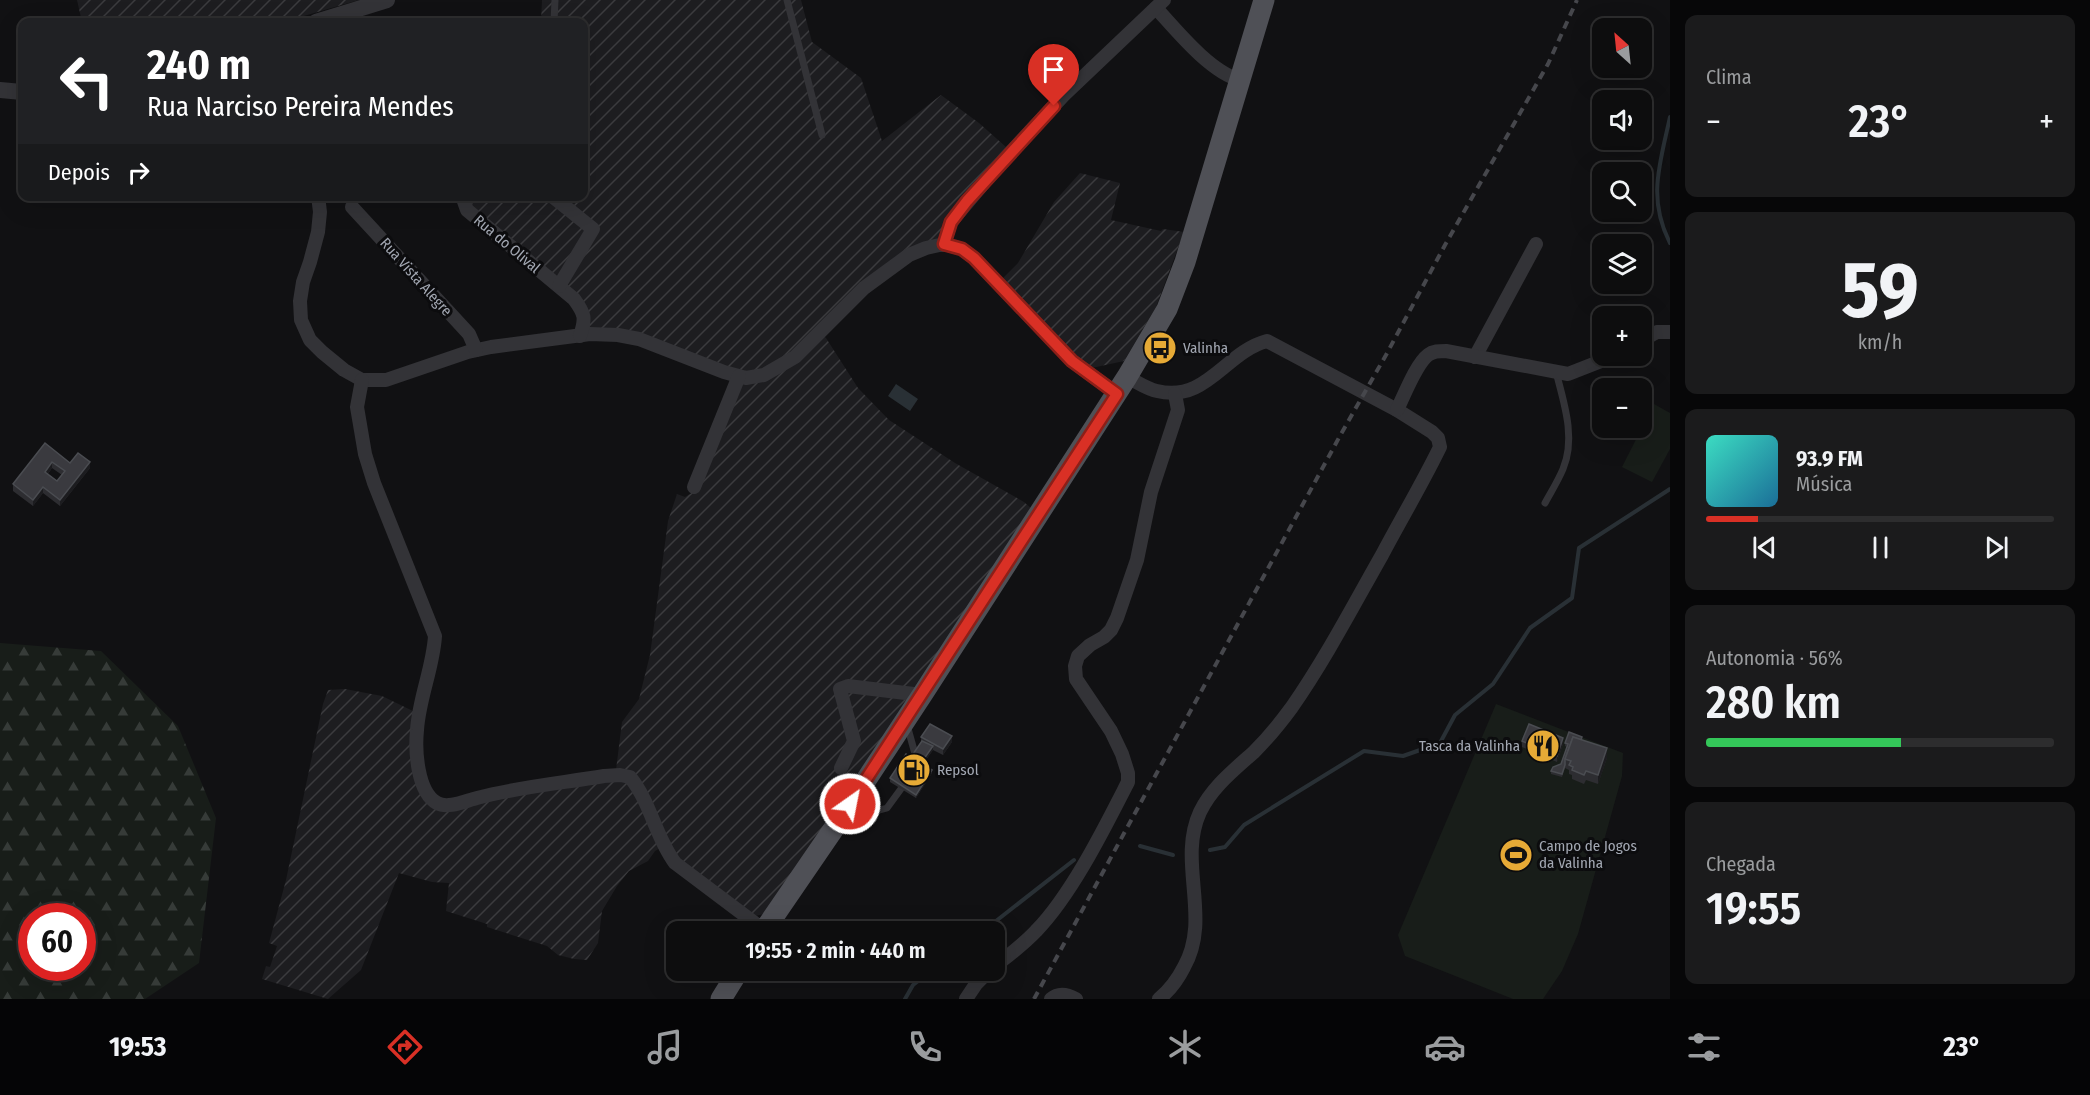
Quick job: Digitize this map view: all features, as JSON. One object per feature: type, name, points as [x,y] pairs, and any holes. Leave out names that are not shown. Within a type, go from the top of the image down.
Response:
[{"type":"main road","points":[[771,921],[906,720],[1122,386],[1167,309],[1185,262],[1264,0]]},
{"type":"main road","points":[[721,999],[732,981]]},
{"type":"street","points":[[329,18],[387,0]]},
{"type":"street","points":[[944,244],[951,222],[1005,158],[1064,94],[1160,4],[1186,41],[1220,70],[1240,80]]},
{"type":"street","points":[[0,90],[18,92]]},
{"type":"street","points":[[319,201],[318,232],[303,282],[300,301],[301,320],[310,340],[322,352],[344,370],[362,380],[386,380],[476,350],[580,336],[618,335],[639,339],[746,378],[764,375],[795,357],[841,310],[879,276],[909,255],[944,244],[962,249],[974,258],[1072,361],[1122,386],[1175,394],[1194,390],[1254,344],[1267,341],[1342,379],[1432,432],[1438,438],[1440,447],[1336,639],[1291,708],[1256,750],[1210,796],[1200,813],[1194,830],[1192,856],[1197,908],[1196,936],[1191,956],[1177,980],[1159,999]]},
{"type":"street","name":"Rua do Olival","points":[[463,201],[466,210],[574,299],[585,321],[580,336]]},
{"type":"street","points":[[558,201],[593,229],[559,286]]},
{"type":"street","name":"Rua Vista Alegre","points":[[352,207],[469,334],[476,350]]},
{"type":"street","points":[[1475,357],[1536,244]]},
{"type":"street","points":[[1652,335],[1657,332],[1670,332]]},
{"type":"street","points":[[1393,408],[1429,353],[1440,351],[1568,374],[1592,365]]},
{"type":"street","points":[[694,487],[739,376]]},
{"type":"street","points":[[362,380],[357,407],[365,454],[386,516],[435,636],[434,654],[421,705],[416,739],[419,773],[427,792],[436,803],[450,805],[482,797],[603,776],[630,777],[648,805],[665,850],[675,863],[751,921]]},
{"type":"street","points":[[1005,958],[1037,930],[1052,913],[1081,868],[1128,782],[1128,773],[1122,754],[1111,731],[1076,679],[1075,666],[1078,656],[1090,645],[1104,637],[1111,630],[1117,618],[1137,560],[1159,465],[1178,410],[1175,394]]},
{"type":"street","points":[[841,768],[854,741],[840,689],[848,686],[922,695]]},
{"type":"street","points":[[966,999],[979,981]]},
{"type":"street","points":[[1051,999],[1059,994],[1067,994],[1076,999]]},
{"type":"lane","points":[[554,18],[555,0]]},
{"type":"lane","points":[[787,0],[822,135]]},
{"type":"lane","points":[[1545,503],[1564,468],[1568,449],[1569,425],[1556,372]]},
{"type":"lane","points":[[906,720],[918,766]]},
{"type":"lane","points":[[839,821],[887,808],[912,774]]},
{"type":"shaded area","points":[[77,0],[359,0],[297,18],[81,18]]},
{"type":"shaded area","points":[[542,0],[801,0],[812,42],[861,78],[882,141],[941,95],[979,123],[1006,147],[1011,158],[940,238],[884,277],[819,331],[826,338],[858,388],[889,420],[1032,509],[770,913],[754,916],[678,865],[665,845],[655,851],[648,861],[629,871],[617,886],[602,911],[598,943],[587,960],[574,959],[558,955],[547,946],[446,911],[449,883],[432,882],[399,873],[361,970],[328,999],[262,979],[266,966],[270,967],[277,946],[269,943],[286,880],[323,704],[328,690],[345,689],[382,696],[417,713],[426,798],[437,806],[615,778],[622,722],[639,699],[650,655],[668,521],[677,494],[685,497],[698,489],[738,377],[636,337],[587,335],[586,312],[472,214],[466,201],[588,201],[588,18],[541,18]]},
{"type":"shaded area","points":[[1080,173],[1120,183],[1111,220],[1161,231],[1163,229],[1184,232],[1156,307],[1124,361],[1087,369],[998,280],[1018,263],[1054,202]]},
{"type":"shaded area","points":[[896,384],[918,399],[910,411],[888,396]]},
{"type":"green space","points":[[1654,404],[1670,413],[1670,449],[1652,482],[1622,467],[1637,438],[1652,438]]},
{"type":"green space","points":[[0,643],[101,651],[178,726],[216,818],[199,963],[145,999],[0,999]]},
{"type":"green space","name":"Campo de Jogos da Valinha","points":[[1496,704],[1623,753],[1622,776],[1578,934],[1562,971],[1543,999],[1513,999],[1405,956],[1398,935]]},
{"type":"building","points":[[45,443],[70,463],[78,453],[90,462],[60,500],[43,487],[33,500],[13,484]],"holes":[[[52,462],[65,471],[57,481],[45,472]]]},
{"type":"building","points":[[930,724],[952,736],[943,749],[921,737]]},
{"type":"building","name":"Tasca da Valinha","points":[[1529,724],[1563,738],[1557,756],[1522,741]]},
{"type":"building","points":[[1569,732],[1582,737],[1581,740],[1573,737],[1562,774],[1551,771],[1553,767],[1561,764],[1568,744],[1565,743]]},
{"type":"building","points":[[1573,737],[1607,748],[1598,775],[1586,771],[1584,775],[1572,770],[1573,767],[1569,765],[1571,761],[1565,759]]},
{"type":"building","points":[[922,741],[933,746],[921,763],[932,770],[916,795],[890,778],[906,754],[911,757]]},
{"type":"waterway","points":[[1670,117],[1660,166],[1657,196],[1663,227],[1670,243]]},
{"type":"waterway","points":[[1210,850],[1225,847],[1244,825],[1364,751],[1403,756],[1440,743],[1455,715],[1493,684],[1530,628],[1572,598],[1579,548],[1670,489]]},
{"type":"waterway","points":[[1140,846],[1173,855]]},
{"type":"waterway","points":[[996,921],[1074,860]]},
{"type":"waterway","points":[[905,999],[918,981]]},
{"type":"railway","points":[[1034,999],[1341,434],[1548,64],[1577,0]]},
{"type":"place","name":"Valinha","points":[[1160,348]]},
{"type":"place","name":"Tasca da Valinha","points":[[1543,746]]},
{"type":"place","name":"Repsol","points":[[914,770]]},
{"type":"place","name":"Campo de Jogos da Valinha","points":[[1516,855]]},
{"type":"route","points":[[850,804],[1117,394],[1072,361],[974,258],[962,249],[944,244],[951,222],[967,201],[1054,106]]}]
